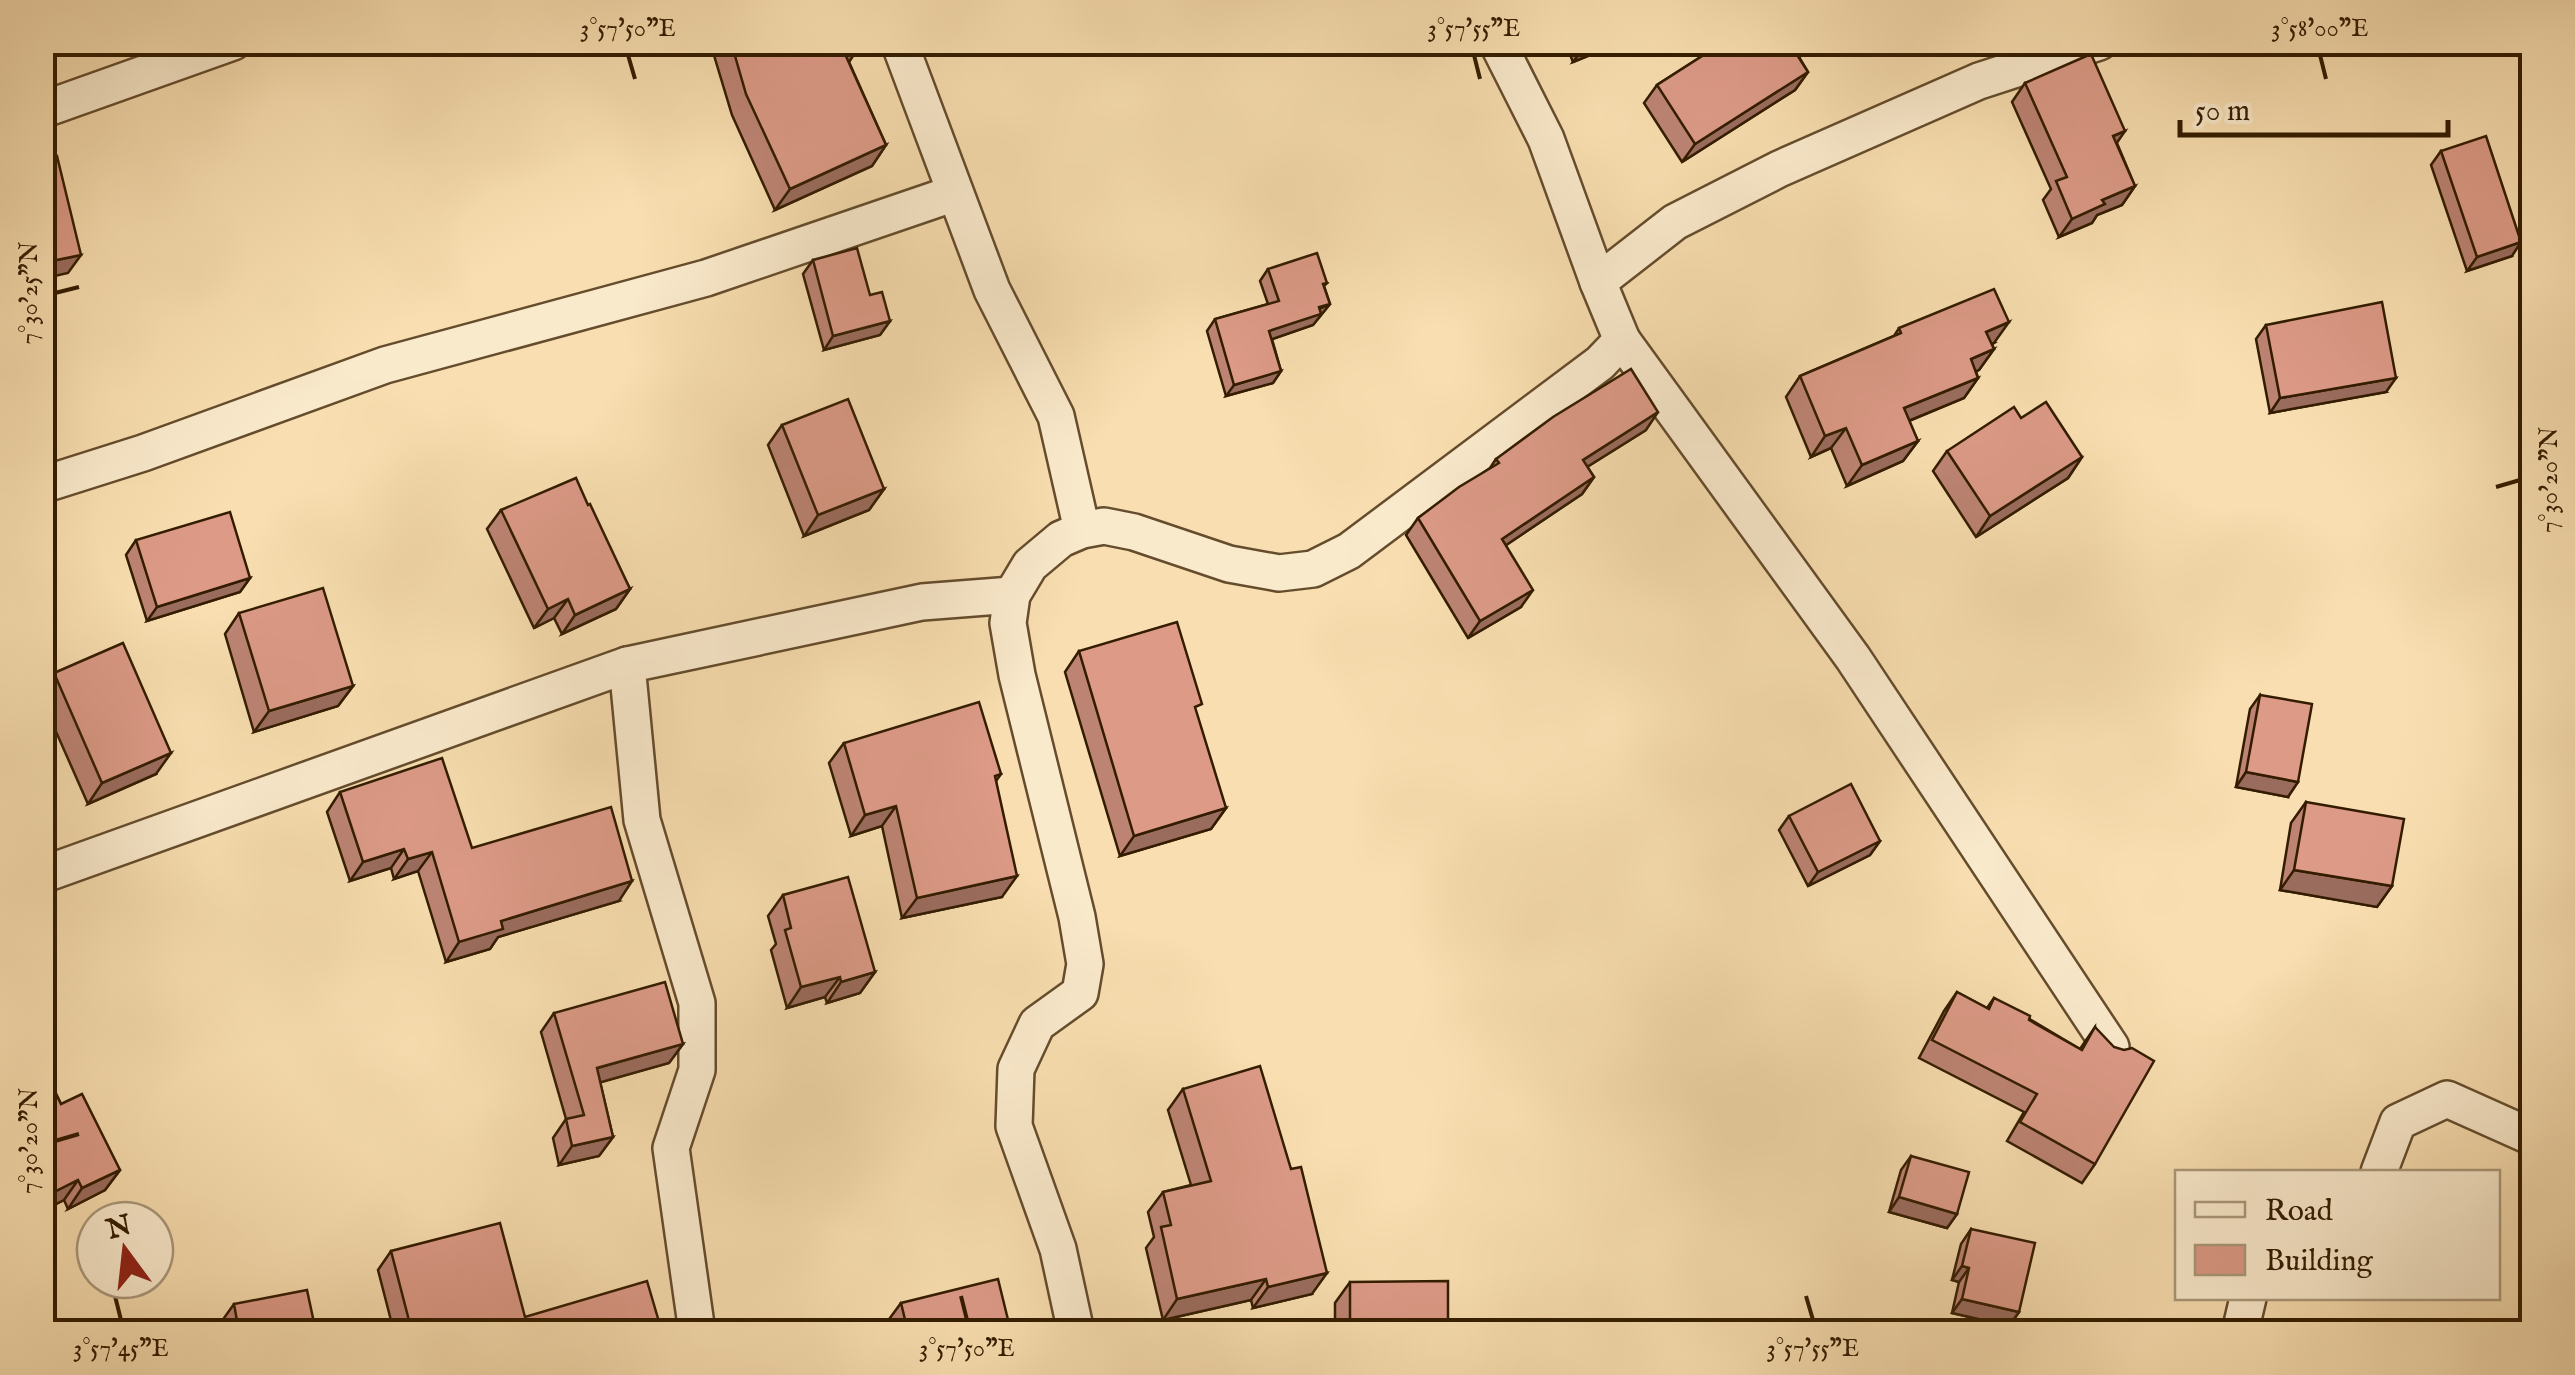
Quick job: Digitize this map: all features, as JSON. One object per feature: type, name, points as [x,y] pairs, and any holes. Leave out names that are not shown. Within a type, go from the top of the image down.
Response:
[{"type":"street","points":[[42,110],[233,42]]},
{"type":"street","points":[[899,42],[992,290],[1056,416],[1082,530]]},
{"type":"street","points":[[1497,42],[1546,139],[1622,340],[1853,658],[2111,1046]]},
{"type":"street","points":[[1598,282],[1675,222],[1779,169],[1979,81],[2100,42]]},
{"type":"street","points":[[42,485],[144,453],[385,365],[706,278],[955,193]]},
{"type":"street","points":[[1076,1332],[1058,1249],[1014,1126],[1016,1069],[1036,1024],[1080,993],[1085,964],[1017,675],[1008,622],[1012,595],[1030,566],[1061,540],[1082,530],[1104,526],[1134,532],[1228,564],[1279,573],[1313,569],[1349,551],[1600,362],[1622,340]]},
{"type":"street","points":[[42,875],[627,665],[922,602],[1012,595]]},
{"type":"street","points":[[627,665],[642,820],[697,1003],[697,1070],[671,1148],[696,1332]]},
{"type":"street","points":[[2380,1170],[2398,1122],[2447,1099],[2532,1137]]},
{"type":"street","points":[[2240,1332],[2248,1300]]},
{"type":"building","points":[[731,42],[855,42],[857,50],[845,54],[886,145],[790,189],[746,94]]},
{"type":"building","points":[[1724,42],[1806,42],[1794,50],[1808,72],[1695,144],[1657,85]]},
{"type":"building","points":[[2091,54],[2125,131],[2113,136],[2135,186],[2072,219],[2056,181],[2067,177],[2025,83]]},
{"type":"building","points":[[2486,136],[2521,242],[2477,257],[2441,151]]},
{"type":"building","points":[[57,156],[81,255],[42,263],[42,160]]},
{"type":"building","points":[[857,248],[870,295],[882,292],[890,321],[833,336],[813,260]]},
{"type":"building","points":[[1317,253],[1330,304],[1319,307],[1321,314],[1269,331],[1281,371],[1234,385],[1215,319],[1279,301],[1268,269]]},
{"type":"building","points":[[1994,289],[2009,322],[1986,332],[1994,349],[1971,359],[1978,378],[1904,408],[1918,441],[1862,465],[1846,428],[1825,436],[1800,376],[1901,333],[1899,328]]},
{"type":"building","points":[[2382,302],[2396,378],[2280,398],[2266,325]]},
{"type":"building","points":[[1631,369],[1658,412],[1583,460],[1594,477],[1502,539],[1533,590],[1480,621],[1418,518],[1499,463],[1496,459],[1553,417]]},
{"type":"building","points":[[848,399],[884,489],[818,515],[782,425]]},
{"type":"building","points":[[2046,402],[2082,457],[1990,516],[1947,451],[2014,407],[2021,418]]},
{"type":"building","points":[[576,478],[630,589],[575,615],[568,599],[548,609],[501,510]]},
{"type":"building","points":[[230,512],[250,578],[157,607],[136,540]]},
{"type":"building","points":[[323,588],[353,686],[269,711],[239,613]]},
{"type":"building","points":[[1177,622],[1202,704],[1195,707],[1226,808],[1134,836],[1079,651]]},
{"type":"building","points":[[123,643],[171,753],[102,783],[54,673]]},
{"type":"building","points":[[2260,695],[2312,704],[2298,782],[2246,772]]},
{"type":"building","points":[[979,702],[1001,774],[995,776],[1017,876],[917,898],[896,806],[865,815],[844,743]]},
{"type":"building","points":[[442,758],[472,848],[611,807],[632,881],[501,921],[503,929],[459,942],[432,852],[408,859],[404,849],[363,862],[340,792]]},
{"type":"building","points":[[1851,784],[1880,841],[1818,872],[1789,816]]},
{"type":"building","points":[[2306,802],[2404,819],[2392,886],[2294,870]]},
{"type":"building","points":[[848,877],[875,972],[841,982],[840,977],[801,987],[785,930],[791,928],[783,895]]},
{"type":"building","points":[[665,982],[683,1044],[597,1068],[613,1137],[572,1146],[566,1119],[584,1115],[554,1013]]},
{"type":"building","points":[[1957,992],[1989,1009],[1994,998],[2082,1050],[2095,1027],[2114,1047],[2132,1048],[2154,1061],[2095,1164],[2020,1122],[2037,1094],[1932,1040]]},
{"type":"building","points":[[42,1065],[61,1104],[82,1094],[120,1170],[82,1188],[78,1180],[48,1195],[42,1184]]},
{"type":"building","points":[[1260,1066],[1291,1169],[1301,1167],[1327,1273],[1268,1287],[1266,1279],[1177,1299],[1161,1227],[1171,1225],[1163,1192],[1211,1181],[1183,1089]]},
{"type":"building","points":[[1911,1156],[1969,1172],[1957,1214],[1899,1197]]},
{"type":"building","points":[[500,1223],[525,1317],[647,1281],[662,1332],[412,1332],[391,1251]]},
{"type":"building","points":[[1971,1229],[2035,1243],[2019,1312],[1962,1299],[1969,1268],[1962,1266]]},
{"type":"building","points":[[998,1279],[1011,1332],[908,1332],[901,1303]]},
{"type":"building","points":[[1448,1281],[1448,1332],[1350,1332],[1350,1282]]},
{"type":"building","points":[[307,1290],[316,1332],[239,1332],[234,1304]]},
{"type":"building","points":[[2409,1324],[2409,1332],[2313,1332],[2313,1326]]}]
